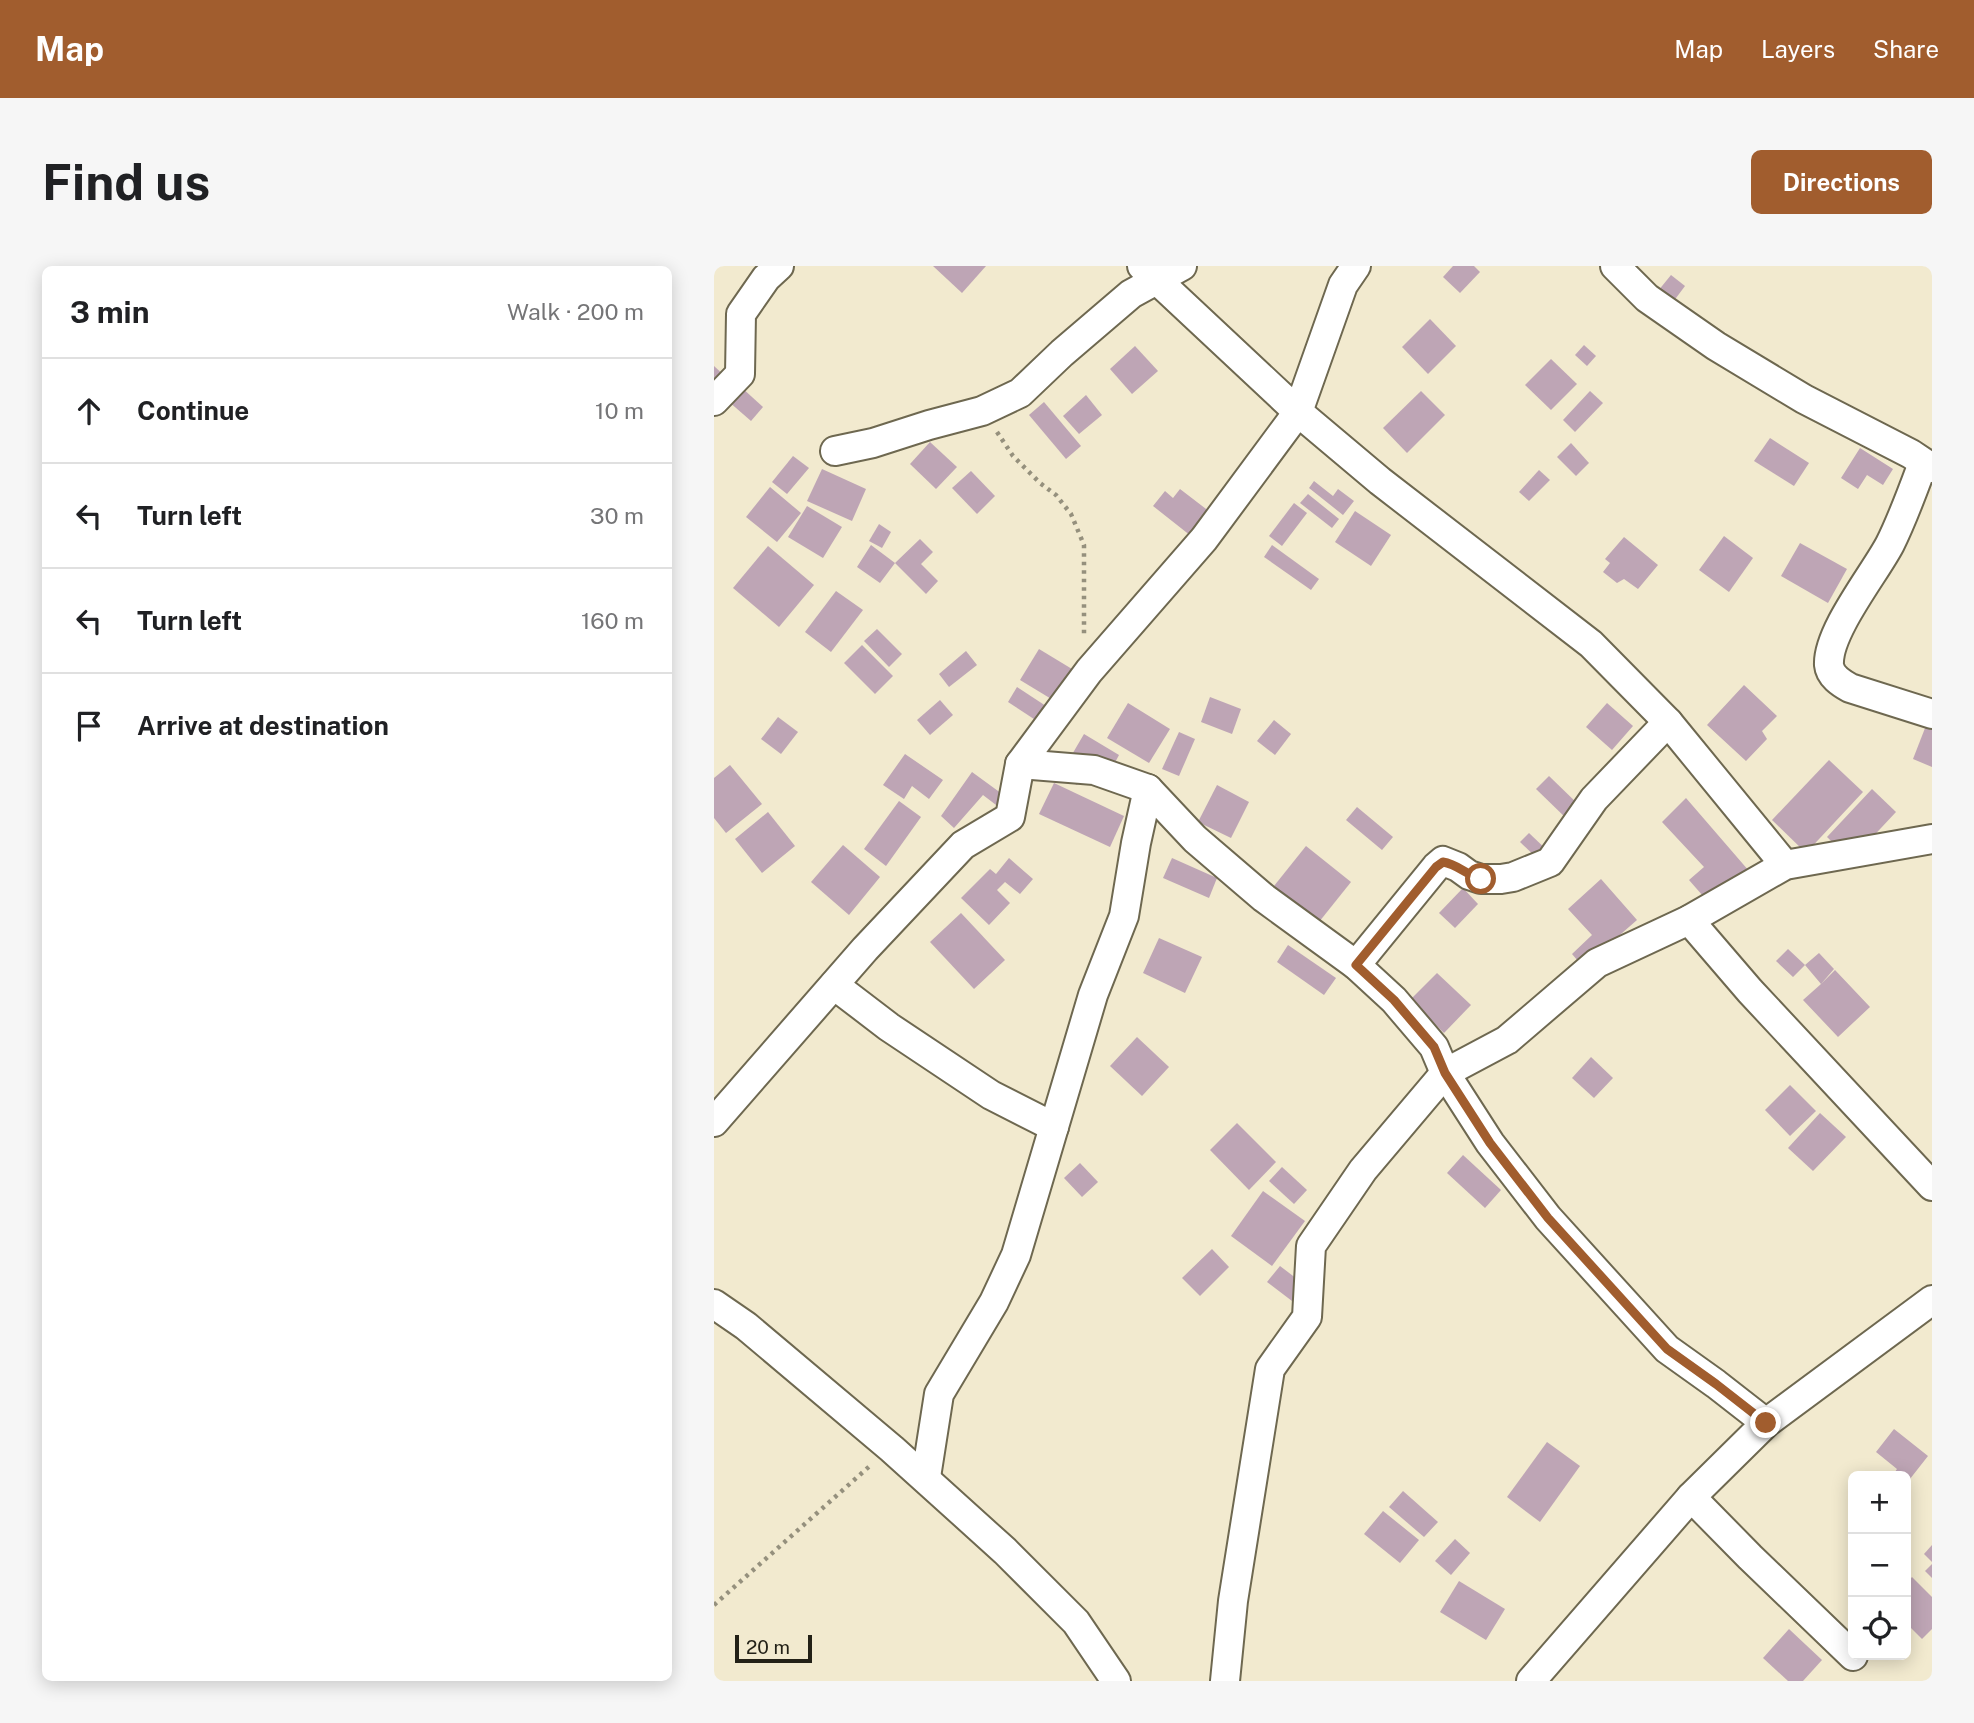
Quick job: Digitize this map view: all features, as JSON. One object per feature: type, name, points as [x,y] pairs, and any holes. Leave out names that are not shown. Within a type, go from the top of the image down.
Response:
[{"type":"street","points":[[714,401],[740,374],[741,314],[766,278],[779,266]]},
{"type":"street","points":[[835,451],[873,443],[982,411],[1020,393],[1131,294],[1149,273],[1182,266]]},
{"type":"street","points":[[1615,266],[1647,298],[1716,345],[1793,393],[1911,454],[1927,466],[1889,546],[1861,589],[1836,637],[1829,664],[1831,673],[1839,682],[1850,688],[1932,714]]},
{"type":"street","points":[[714,1122],[834,985],[963,845],[1010,817],[1020,764],[1089,671],[1204,539],[1298,412],[1342,272]]},
{"type":"street","points":[[1149,273],[1298,412],[1380,481],[1591,644],[1668,722],[1785,865]]},
{"type":"street","points":[[1356,965],[1436,867],[1443,862],[1458,867],[1469,875],[1501,879],[1550,862],[1594,799],[1668,722]]},
{"type":"street","points":[[1020,764],[1094,770],[1148,789],[1195,839],[1264,898],[1356,965],[1394,1000],[1434,1047],[1445,1073],[1490,1143],[1548,1218],[1667,1349],[1766,1423]]},
{"type":"street","points":[[926,1477],[939,1394],[994,1302],[1016,1255],[1093,995],[1124,916],[1148,789]]},
{"type":"street","points":[[1225,1681],[1233,1601],[1270,1369],[1307,1317],[1311,1246],[1363,1170],[1445,1073],[1507,1040],[1597,962],[1689,920],[1785,865],[1932,839]]},
{"type":"street","points":[[1689,920],[1750,991],[1932,1186]]},
{"type":"street","points":[[834,985],[889,1027],[991,1095],[1054,1127]]},
{"type":"street","points":[[714,1304],[746,1326],[892,1448],[1005,1550],[1076,1622],[1116,1681]]},
{"type":"street","points":[[1531,1681],[1691,1497],[1766,1423],[1928,1312]]},
{"type":"street","points":[[1691,1497],[1848,1651]]},
{"type":"path","points":[[982,411],[1013,456],[1056,495],[1071,514],[1084,545],[1083,635],[1089,671]]},
{"type":"path","points":[[714,1605],[845,1486],[892,1448]]},
{"type":"building","points":[[933,266],[986,266],[962,293]]},
{"type":"building","points":[[1453,266],[1474,266],[1480,272],[1460,293],[1443,277]]},
{"type":"building","points":[[1671,275],[1685,286],[1673,302],[1658,291]]},
{"type":"building","points":[[1430,319],[1456,346],[1428,374],[1402,347]]},
{"type":"building","points":[[1584,345],[1596,356],[1587,366],[1575,355]]},
{"type":"building","points":[[1135,346],[1158,371],[1132,394],[1110,369]]},
{"type":"building","points":[[1551,359],[1577,384],[1551,410],[1525,385]]},
{"type":"building","points":[[714,366],[726,377],[714,390]]},
{"type":"building","points":[[741,387],[763,407],[751,421],[728,401]]},
{"type":"building","points":[[1421,391],[1445,415],[1407,453],[1383,428]]},
{"type":"building","points":[[1590,391],[1603,403],[1575,432],[1563,420]]},
{"type":"building","points":[[1086,395],[1102,415],[1079,434],[1063,416]]},
{"type":"building","points":[[1044,402],[1081,446],[1066,459],[1029,415]]},
{"type":"building","points":[[1770,438],[1809,463],[1794,486],[1754,461]]},
{"type":"building","points":[[930,442],[957,467],[936,489],[910,464]]},
{"type":"building","points":[[1571,443],[1589,463],[1576,476],[1557,457]]},
{"type":"building","points":[[1860,448],[1893,469],[1883,485],[1867,475],[1858,489],[1841,478]]},
{"type":"building","points":[[793,456],[809,468],[787,494],[772,482]]},
{"type":"building","points":[[822,469],[866,489],[852,521],[807,501]]},
{"type":"building","points":[[1539,470],[1550,480],[1529,501],[1519,492]]},
{"type":"building","points":[[971,471],[995,496],[977,514],[952,488]]},
{"type":"building","points":[[1314,481],[1333,496],[1338,489],[1354,501],[1343,515],[1309,488]]},
{"type":"building","points":[[770,487],[801,513],[777,542],[746,517]]},
{"type":"building","points":[[1180,489],[1210,512],[1191,536],[1153,506],[1165,491],[1173,498]]},
{"type":"building","points":[[1308,494],[1339,519],[1332,528],[1300,503]]},
{"type":"building","points":[[1294,503],[1307,513],[1282,546],[1269,536]]},
{"type":"building","points":[[807,506],[842,527],[823,558],[788,537]]},
{"type":"building","points":[[1355,511],[1391,535],[1371,566],[1335,542]]},
{"type":"building","points":[[879,524],[891,532],[882,548],[869,541]]},
{"type":"building","points":[[1724,536],[1753,558],[1729,592],[1699,570]]},
{"type":"building","points":[[1624,537],[1658,565],[1638,589],[1624,579],[1617,583],[1603,572],[1610,563],[1605,559]]},
{"type":"building","points":[[920,539],[933,552],[921,564],[938,581],[926,594],[895,563]]},
{"type":"building","points":[[1800,543],[1847,569],[1828,603],[1781,576]]},
{"type":"building","points":[[871,545],[895,563],[880,583],[857,567]]},
{"type":"building","points":[[1272,545],[1319,579],[1311,590],[1264,557]]},
{"type":"building","points":[[768,546],[814,585],[779,627],[733,588]]},
{"type":"building","points":[[836,591],[863,610],[831,652],[805,632]]},
{"type":"building","points":[[877,629],[902,654],[889,667],[864,641]]},
{"type":"building","points":[[862,645],[893,676],[875,694],[844,663]]},
{"type":"building","points":[[1039,649],[1072,669],[1053,700],[1020,680]]},
{"type":"building","points":[[966,651],[977,665],[949,687],[939,674]]},
{"type":"building","points":[[1744,685],[1777,716],[1762,731],[1767,739],[1746,761],[1707,725]]},
{"type":"building","points":[[1017,687],[1049,708],[1040,723],[1008,702]]},
{"type":"building","points":[[1210,697],[1241,709],[1232,734],[1201,722]]},
{"type":"building","points":[[940,700],[953,715],[930,735],[917,720]]},
{"type":"building","points":[[1128,703],[1170,729],[1149,763],[1107,738]]},
{"type":"building","points":[[1607,703],[1633,726],[1612,750],[1586,727]]},
{"type":"building","points":[[778,717],[798,732],[781,754],[761,739]]},
{"type":"building","points":[[1274,720],[1291,734],[1275,755],[1257,741]]},
{"type":"building","points":[[1927,723],[1932,725],[1932,767],[1913,759]]},
{"type":"building","points":[[1179,732],[1195,739],[1179,776],[1162,769]]},
{"type":"building","points":[[1084,734],[1119,755],[1110,772],[1092,761],[1077,785],[1060,775]]},
{"type":"building","points":[[905,754],[943,780],[929,799],[912,786],[904,799],[883,785]]},
{"type":"building","points":[[1829,760],[1863,792],[1806,853],[1772,820]]},
{"type":"building","points":[[730,765],[762,804],[726,833],[714,818],[714,778]]},
{"type":"building","points":[[972,772],[1009,799],[1000,808],[983,795],[954,828],[941,816]]},
{"type":"building","points":[[1549,776],[1581,807],[1568,820],[1536,789]]},
{"type":"building","points":[[1054,783],[1124,816],[1110,847],[1039,814]]},
{"type":"building","points":[[1217,785],[1249,802],[1231,838],[1198,822]]},
{"type":"building","points":[[1872,789],[1896,812],[1851,860],[1827,837]]},
{"type":"building","points":[[1686,798],[1749,871],[1710,904],[1689,880],[1704,867],[1662,822]]},
{"type":"building","points":[[899,801],[921,817],[886,866],[864,849]]},
{"type":"building","points":[[1357,807],[1393,837],[1382,850],[1346,820]]},
{"type":"building","points":[[768,812],[795,846],[762,873],[735,839]]},
{"type":"building","points":[[1529,833],[1550,853],[1541,862],[1520,842]]},
{"type":"building","points":[[843,845],[880,877],[849,915],[811,882]]},
{"type":"building","points":[[1306,846],[1351,882],[1319,922],[1274,886]]},
{"type":"building","points":[[1009,858],[1033,879],[1020,894],[1005,882],[997,890],[1010,903],[989,925],[961,898],[990,869],[996,874]]},
{"type":"building","points":[[1172,858],[1217,878],[1209,898],[1163,878]]},
{"type":"building","points":[[1601,879],[1637,920],[1583,967],[1572,954],[1592,935],[1568,909]]},
{"type":"building","points":[[1463,888],[1478,904],[1455,928],[1439,913]]},
{"type":"building","points":[[961,913],[1005,960],[974,989],[930,942]]},
{"type":"building","points":[[1159,938],[1202,957],[1185,993],[1143,973]]},
{"type":"building","points":[[1288,945],[1336,978],[1324,995],[1277,962]]},
{"type":"building","points":[[1788,949],[1805,965],[1793,977],[1776,961]]},
{"type":"building","points":[[1819,953],[1834,969],[1821,984],[1805,965]]},
{"type":"building","points":[[1835,970],[1870,1007],[1838,1037],[1803,1000]]},
{"type":"building","points":[[1437,973],[1471,1005],[1444,1033],[1410,1000]]},
{"type":"building","points":[[1137,1037],[1169,1067],[1142,1096],[1110,1066]]},
{"type":"building","points":[[1591,1057],[1613,1078],[1594,1098],[1572,1078]]},
{"type":"building","points":[[1790,1085],[1816,1111],[1790,1136],[1765,1110]]},
{"type":"building","points":[[1820,1113],[1846,1137],[1813,1171],[1788,1148]]},
{"type":"building","points":[[1237,1123],[1276,1162],[1249,1190],[1210,1150]]},
{"type":"building","points":[[1463,1155],[1501,1190],[1485,1208],[1447,1173]]},
{"type":"building","points":[[1080,1163],[1098,1182],[1082,1197],[1064,1178]]},
{"type":"building","points":[[1282,1167],[1307,1190],[1294,1204],[1269,1181]]},
{"type":"building","points":[[1263,1191],[1305,1221],[1272,1266],[1231,1236]]},
{"type":"building","points":[[1212,1249],[1229,1267],[1200,1296],[1182,1278]]},
{"type":"building","points":[[1280,1266],[1305,1285],[1292,1301],[1267,1282]]},
{"type":"building","points":[[1894,1429],[1928,1456],[1911,1478],[1911,1471],[1896,1471],[1897,1469],[1876,1452]]},
{"type":"building","points":[[1547,1442],[1580,1466],[1540,1522],[1507,1497]]},
{"type":"building","points":[[1403,1491],[1438,1522],[1424,1537],[1389,1507]]},
{"type":"building","points":[[1383,1511],[1419,1540],[1400,1563],[1364,1534]]},
{"type":"building","points":[[1455,1539],[1470,1553],[1451,1575],[1435,1561]]},
{"type":"building","points":[[1932,1545],[1932,1562],[1924,1554]]},
{"type":"building","points":[[1932,1564],[1932,1578],[1925,1571]]},
{"type":"building","points":[[1911,1578],[1932,1597],[1932,1629],[1922,1639],[1911,1628]]},
{"type":"building","points":[[1459,1581],[1505,1609],[1486,1640],[1440,1612]]},
{"type":"building","points":[[1789,1629],[1822,1660],[1803,1681],[1788,1681],[1763,1658]]},
{"type":"route","points":[[1481,879],[1449,862],[1443,862],[1436,867],[1356,965],[1394,1000],[1434,1047],[1445,1073],[1490,1143],[1548,1218],[1667,1349],[1766,1423]]}]
